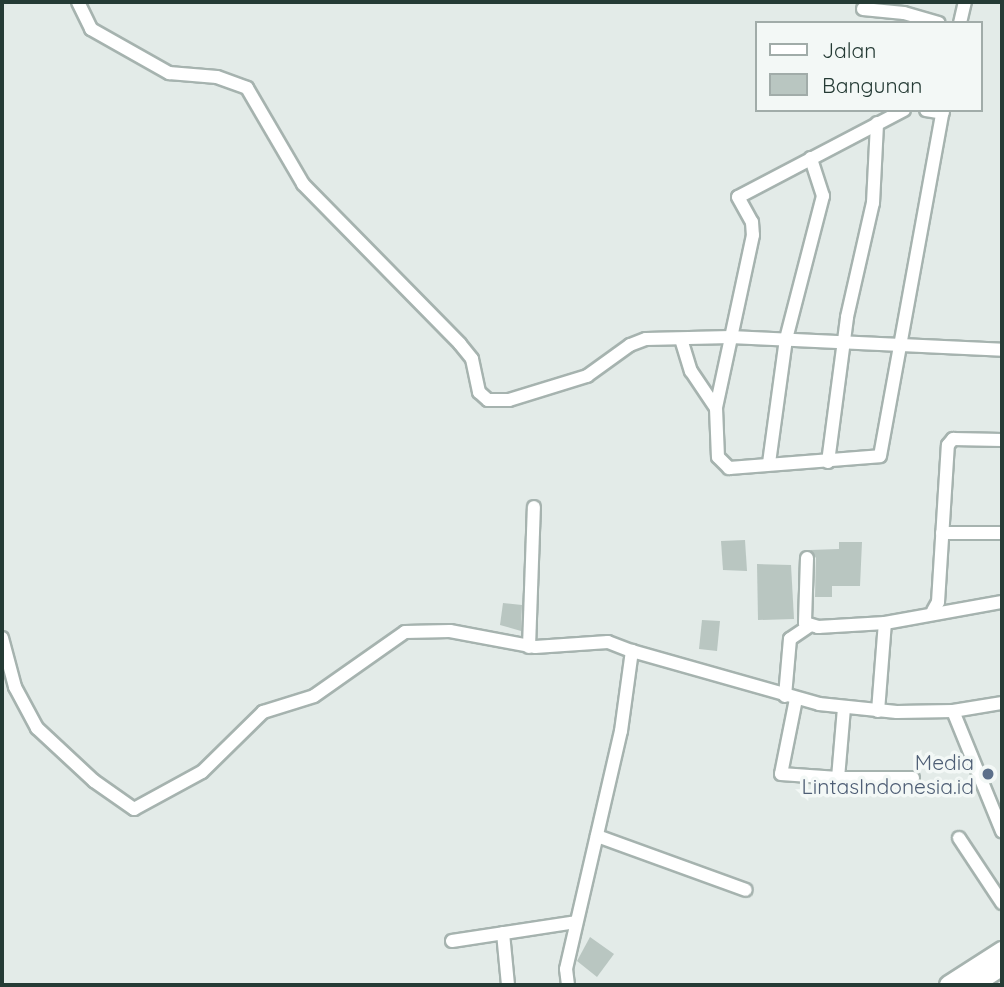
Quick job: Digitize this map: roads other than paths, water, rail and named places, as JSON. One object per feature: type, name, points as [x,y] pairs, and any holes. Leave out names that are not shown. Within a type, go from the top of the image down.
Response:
[{"type":"main road","points":[[949,985],[1002,951]]},
{"type":"main road","points":[[973,985],[1002,966]]},
{"type":"street","points":[[78,2],[91,29],[164,71],[187,78],[217,77],[247,88],[303,184],[460,344],[472,359],[484,397],[509,400],[564,384],[606,365],[630,345],[681,339],[731,337],[1002,350]]},
{"type":"street","points":[[960,21],[965,2]]},
{"type":"street","points":[[863,9],[904,13],[932,21]]},
{"type":"street","points":[[900,112],[738,197],[752,222],[753,235],[716,408],[722,463],[736,470],[769,463],[828,462],[880,456],[943,112]]},
{"type":"street","points":[[828,462],[844,342],[873,203],[877,123]]},
{"type":"street","points":[[769,463],[786,340],[823,196],[811,158]]},
{"type":"street","points":[[681,339],[691,371],[716,408]]},
{"type":"street","points":[[933,611],[949,442],[1002,439]]},
{"type":"street","points":[[528,646],[534,506]]},
{"type":"street","points":[[942,533],[1002,533]]},
{"type":"street","points":[[807,558],[803,609],[809,626]]},
{"type":"street","points":[[912,778],[838,778],[781,774],[790,697],[790,639],[809,626],[885,623],[933,611],[1002,603]]},
{"type":"street","points":[[878,711],[885,623]]},
{"type":"street","points":[[2,638],[15,687],[37,728],[94,781],[134,809],[202,772],[263,712],[314,696],[399,634],[450,631],[528,646],[608,642],[790,697],[844,708],[878,711],[953,710],[1002,703]]},
{"type":"street","points":[[568,985],[566,969],[621,731],[632,651]]},
{"type":"street","points":[[838,778],[844,708]]},
{"type":"street","points":[[953,710],[999,815],[1002,831]]},
{"type":"street","points":[[597,836],[746,890]]},
{"type":"street","points":[[959,838],[1002,904]]},
{"type":"street","points":[[453,941],[576,922]]},
{"type":"street","points":[[503,933],[508,985]]},
{"type":"place","name":"Media LintasIndonesia.id","points":[[988,774]]}]
